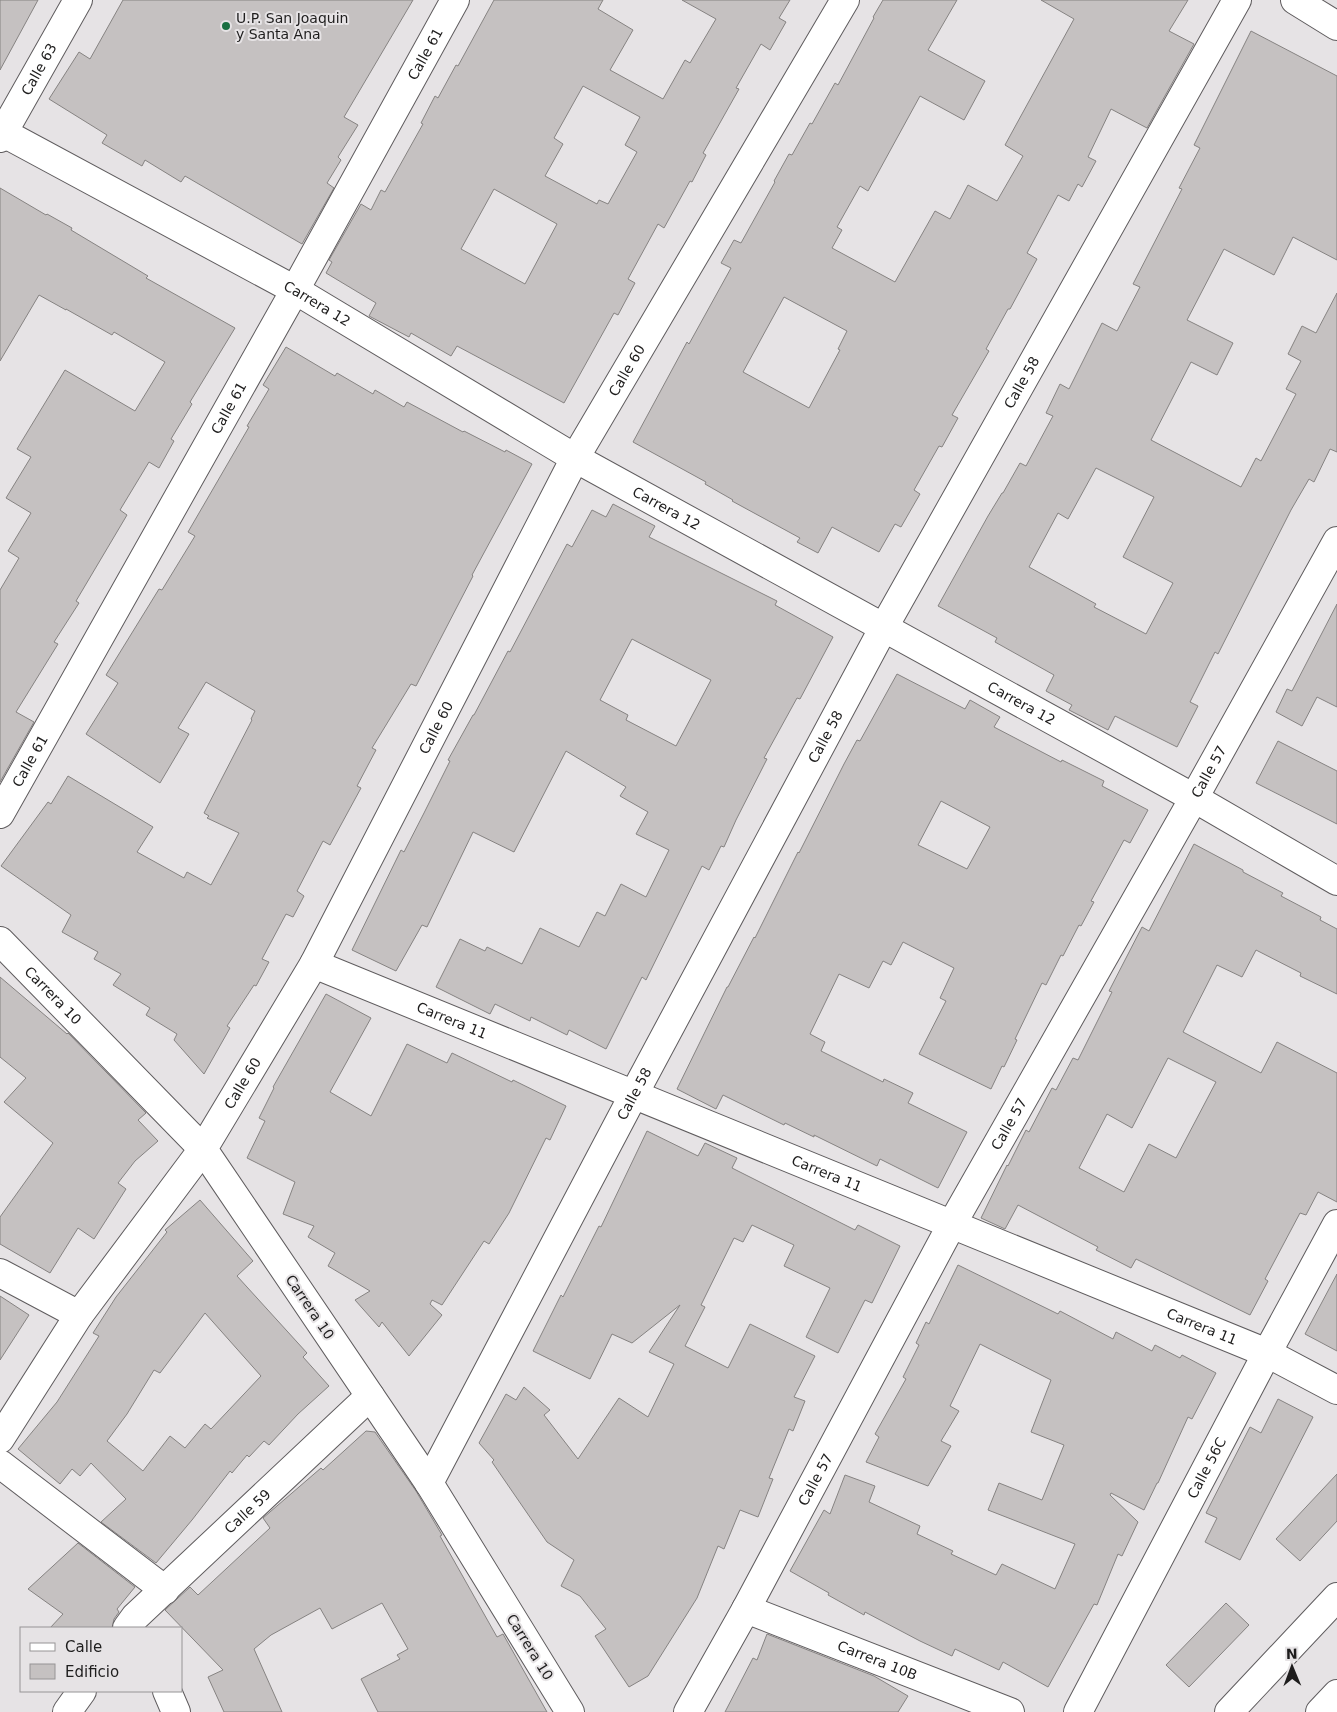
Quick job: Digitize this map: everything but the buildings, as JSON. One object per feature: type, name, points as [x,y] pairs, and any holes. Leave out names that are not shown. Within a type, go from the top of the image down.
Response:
[{"type":"street","name":"Calle 63","points":[[1,134],[78,0]]},
{"type":"street","name":"Calle 61","points":[[0,814],[295,290],[455,0]]},
{"type":"street","name":"Calle 60","points":[[0,1439],[79,1315],[203,1149],[314,964],[575,458],[845,0]]},
{"type":"street","name":"Calle 58","points":[[429,1483],[634,1094],[884,628],[1237,0]]},
{"type":"street","points":[[1295,0],[1337,26]]},
{"type":"street","name":"Carrera 12","points":[[1,134],[295,290],[575,458],[1194,798],[1337,881]]},
{"type":"street","name":"Calle 57","points":[[688,1712],[746,1609],[952,1224],[1194,798],[1337,541]]},
{"type":"street","name":"Carrera 10","points":[[0,941],[203,1149],[429,1483],[570,1712]]},
{"type":"street","name":"Carrera 11","points":[[314,964],[1267,1353],[1337,1390]]},
{"type":"street","name":"Calle 56C","points":[[1078,1712],[1337,1224]]},
{"type":"street","points":[[0,1273],[79,1315]]},
{"type":"street","name":"Calle 59","points":[[134,1625],[165,1590],[370,1396]]},
{"type":"street","points":[[0,1464],[165,1590]]},
{"type":"street","points":[[1229,1712],[1337,1597]]},
{"type":"street","name":"Carrera 10B","points":[[746,1609],[1010,1712]]},
{"type":"street","points":[[67,1712],[81,1692]]},
{"type":"street","points":[[167,1692],[176,1712]]},
{"type":"street","points":[[1320,1712],[1337,1694]]},
{"type":"place","name":"U.P. San Joaquin y Santa Ana","points":[[226,26]]}]
